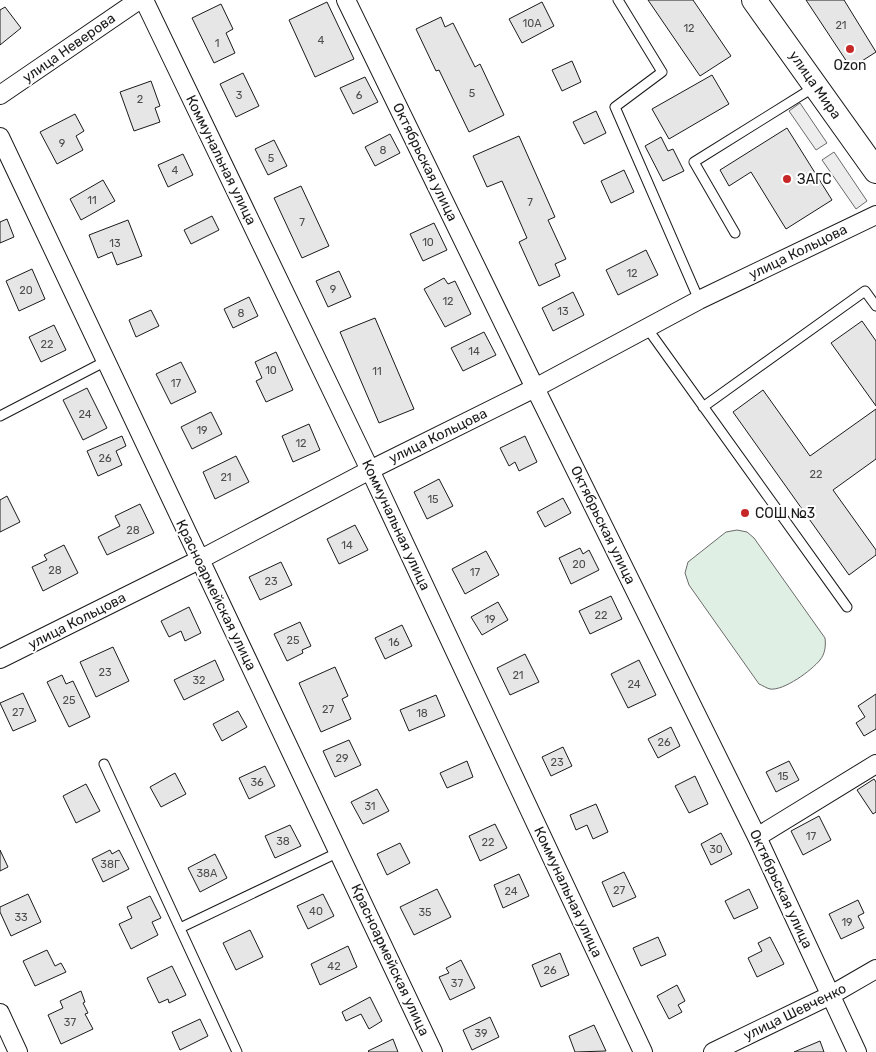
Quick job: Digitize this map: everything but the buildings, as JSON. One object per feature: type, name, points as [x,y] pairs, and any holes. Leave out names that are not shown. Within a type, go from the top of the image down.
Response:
[{"type":"street","name":"улица Неверова","points":[[0,95],[139,0]]},
{"type":"street","name":"Коммунальная улица","points":[[144,0],[370,470],[643,1052]]},
{"type":"street","name":"Октябрьская улица","points":[[346,0],[757,837],[857,1052]]},
{"type":"street","name":"улица Мира","points":[[754,0],[876,171]]},
{"type":"street","name":"Красноармейская улица","points":[[0,137],[433,1052]]},
{"type":"street","name":"улица Кольцова","points":[[0,660],[199,560],[370,470],[535,388],[700,300],[876,214]]},
{"type":"street","points":[[757,837],[876,764]]},
{"type":"street","name":"улица Шевченко","points":[[713,1052],[832,995],[876,970]]},
{"type":"street","points":[[1,1017],[18,1052]]},
{"type":"lane","points":[[618,0],[662,72],[615,107],[700,300]]},
{"type":"lane","points":[[735,233],[694,162],[816,86]]},
{"type":"lane","points":[[704,407],[865,291],[876,306]]},
{"type":"lane","points":[[647,328],[847,607]]},
{"type":"lane","points":[[0,416],[106,361]]},
{"type":"lane","points":[[104,764],[237,1052]]},
{"type":"lane","points":[[180,928],[340,852]]},
{"type":"green space","points":[[737,530],[747,532],[754,538],[825,638],[822,658],[797,679],[776,689],[770,689],[759,684],[689,585],[685,573],[688,562],[726,532]]},
{"type":"shaded area","points":[[800,103],[827,143],[816,150],[789,111]]},
{"type":"shaded area","points":[[834,152],[867,201],[856,209],[822,160]]},
{"type":"place","name":"Ozon","points":[[850,49]]},
{"type":"place","name":"ЗАГС","points":[[787,179]]},
{"type":"place","name":"СОШ №3","points":[[745,513]]}]
